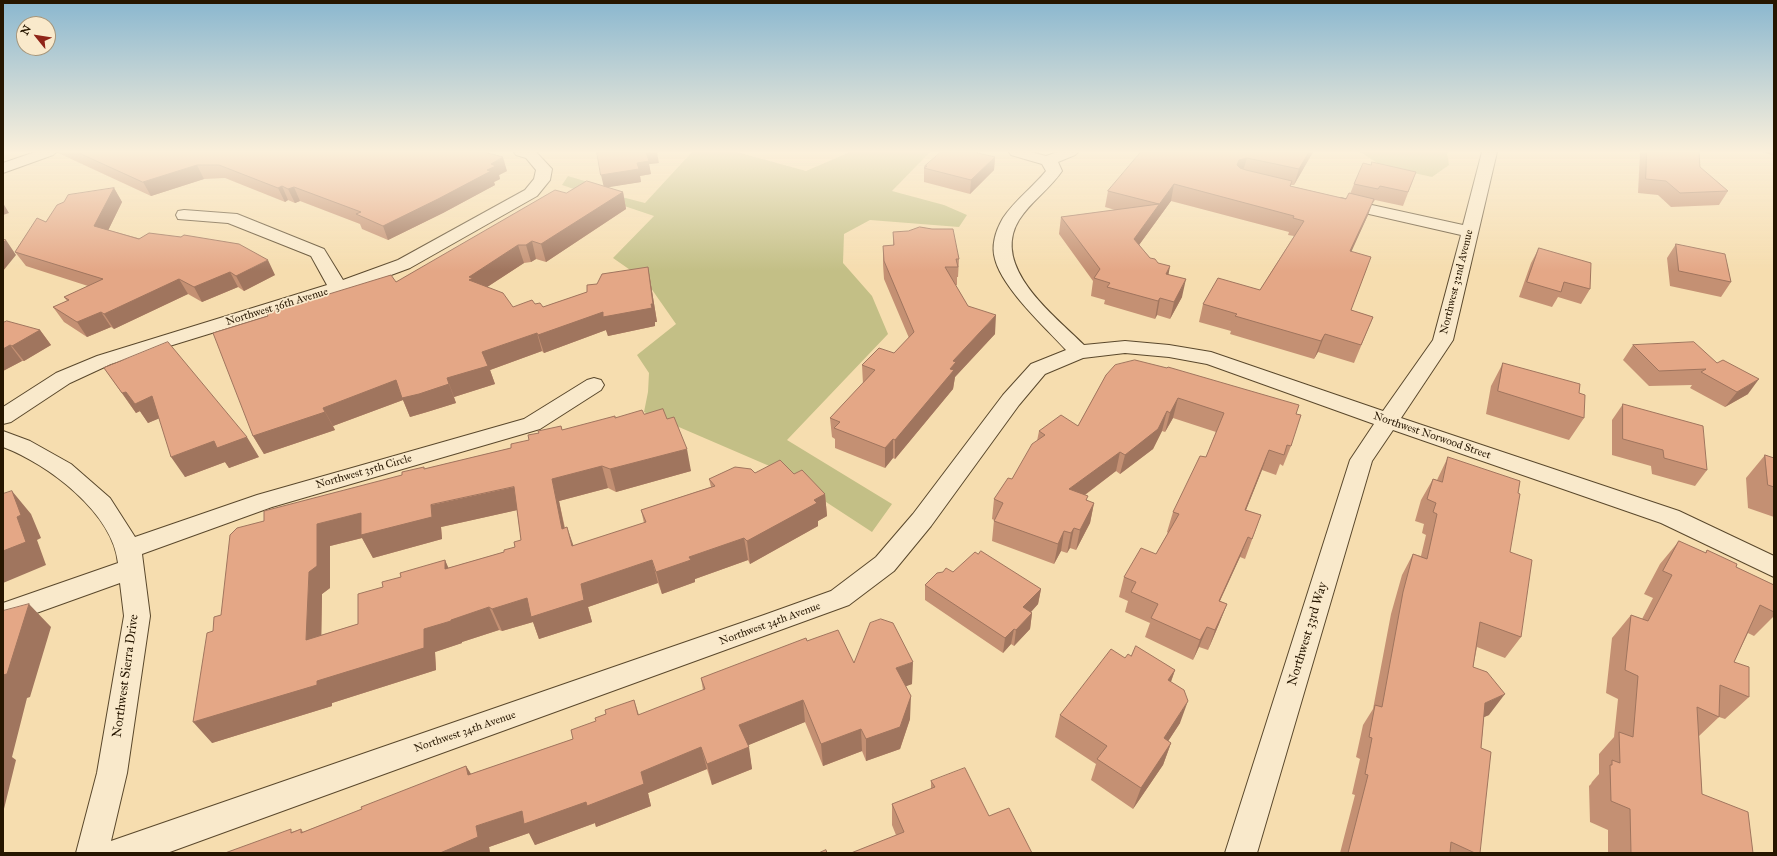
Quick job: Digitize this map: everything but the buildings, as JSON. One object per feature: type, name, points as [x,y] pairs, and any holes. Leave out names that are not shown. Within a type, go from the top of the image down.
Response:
[{"type":"street","name":"Northwest 36th Avenue","points":[[3,417],[63,378],[104,360],[338,288],[404,264],[532,192]]},
{"type":"street","points":[[1035,192],[1013,216],[1007,227],[1003,248],[1004,262],[1012,277],[1021,289],[1079,352]]},
{"type":"street","name":"Northwest 32nd Avenue","points":[[1388,421],[1443,340],[1480,192]]},
{"type":"street","points":[[1322,199],[1470,232]]},
{"type":"street","points":[[184,215],[231,218],[318,253],[338,288]]},
{"type":"street","name":"Northwest Norwood Street","points":[[1079,352],[1125,347],[1169,350],[1211,358],[1388,421],[1670,517],[1774,567]]},
{"type":"street","name":"Northwest 34th Avenue","points":[[122,853],[774,624],[840,598],[885,564],[922,520],[1011,400],[1038,369],[1079,352]]},
{"type":"street","name":"Northwest 35th Circle","points":[[3,614],[265,501],[532,424],[594,385]]},
{"type":"street","name":"Northwest 33rd Way","points":[[1241,853],[1361,460],[1388,421]]},
{"type":"street","name":"Northwest Sierra Drive","points":[[3,439],[22,446],[63,470],[102,504],[130,559],[137,616],[112,773],[92,853]]},
{"type":"shaded area","points":[[583,192],[611,192],[614,195],[645,203],[655,192],[896,192],[944,205],[967,215],[959,227],[870,220],[844,234],[843,263],[872,296],[888,334],[787,440],[892,504],[872,532],[774,468],[644,412],[648,392],[649,373],[637,355],[676,324],[646,281],[613,258],[654,216]]}]
